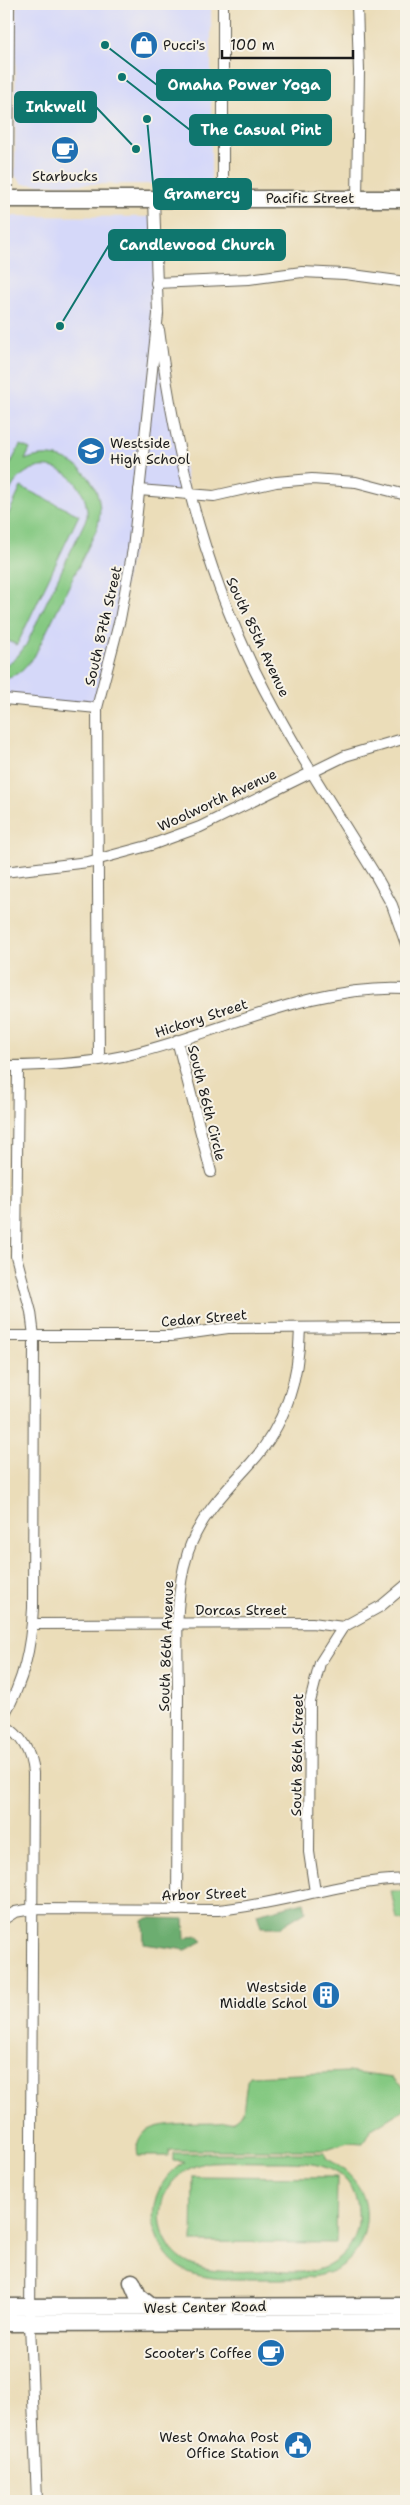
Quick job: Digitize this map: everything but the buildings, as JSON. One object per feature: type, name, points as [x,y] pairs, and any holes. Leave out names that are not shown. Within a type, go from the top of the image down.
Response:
[{"type":"main road","name":"Pacific Street","points":[[6,199],[406,199]]},
{"type":"main road","points":[[132,2282],[138,2296],[153,2308]]},
{"type":"main road","name":"West Center Road","points":[[4,2306],[153,2308],[406,2306]]},
{"type":"main road","name":"West Center Road","points":[[4,2323],[406,2322]]},
{"type":"street","points":[[6,199],[9,4]]},
{"type":"street","points":[[222,4],[223,198]]},
{"type":"street","points":[[356,199],[359,89],[358,4]]},
{"type":"street","name":"South 87th Street","points":[[99,1060],[97,708],[128,581],[139,490],[158,314],[154,199]]},
{"type":"street","points":[[156,283],[249,279],[302,272],[345,274],[406,282]]},
{"type":"street","name":"South 85th Avenue","points":[[158,314],[174,430],[189,494],[212,569],[241,640],[270,700],[392,905],[406,944]]},
{"type":"street","points":[[139,490],[189,494],[224,494],[276,482],[312,479],[356,482],[406,495]]},
{"type":"street","points":[[4,699],[97,708]]},
{"type":"street","name":"Woolworth Avenue","points":[[4,872],[54,867],[99,859],[151,845],[200,827],[345,756],[406,738]]},
{"type":"street","name":"Hickory Street","points":[[4,1066],[56,1065],[136,1053],[262,1013],[321,998],[364,991],[406,989]]},
{"type":"street","name":"South 86th Circle","points":[[177,1040],[210,1172]]},
{"type":"street","points":[[4,1715],[23,1676],[32,1637],[34,1336],[31,1312],[16,1256],[18,1066]]},
{"type":"street","name":"Cedar Street","points":[[4,1336],[170,1336],[228,1328],[406,1327]]},
{"type":"street","name":"South 86th Avenue","points":[[177,1910],[178,1623],[182,1575],[198,1529],[218,1498],[264,1447],[286,1408],[297,1371],[300,1328]]},
{"type":"street","points":[[343,1626],[381,1606],[406,1585]]},
{"type":"street","name":"Dorcas Street","points":[[32,1624],[178,1623],[343,1626]]},
{"type":"street","name":"South 86th Street","points":[[315,1892],[309,1852],[310,1702],[320,1663],[343,1626]]},
{"type":"street","points":[[4,1725],[22,1740],[32,1762],[30,2323],[37,2501]]},
{"type":"street","name":"Arbor Street","points":[[4,1919],[15,1912],[32,1909],[177,1910],[242,1908],[315,1892],[379,1881],[406,1879]]},
{"type":"shaded area","points":[[18,4],[211,4],[211,184],[23,184],[15,176],[16,8]]},
{"type":"shaded area","name":"Westside High School","points":[[4,216],[154,217],[158,314],[189,494],[139,490],[133,549],[97,708],[4,699]]},
{"type":"green space","points":[[20,445],[30,449],[25,460],[42,456],[57,457],[72,463],[84,472],[93,484],[98,498],[100,514],[96,531],[34,657],[19,673],[4,679],[4,666],[16,658],[26,645],[87,517],[86,504],[82,492],[75,481],[66,473],[55,468],[43,467],[32,469],[20,477],[12,486],[4,504],[4,477]]},
{"type":"green space","points":[[21,487],[79,515],[17,645],[4,639],[4,524]]},
{"type":"green space","points":[[391,1891],[406,1891],[406,1922],[397,1919]]},
{"type":"green space","points":[[304,1902],[306,1911],[280,1927],[261,1927],[257,1914]]},
{"type":"green space","points":[[148,1918],[184,1919],[185,1939],[196,1935],[203,1941],[186,1950],[144,1944],[143,1921]]},
{"type":"green space","points":[[348,2072],[393,2078],[406,2089],[406,2108],[370,2130],[363,2143],[348,2142],[323,2150],[169,2150],[169,2156],[138,2156],[138,2141],[146,2132],[158,2127],[174,2124],[223,2122],[237,2118],[243,2112],[247,2081],[250,2076]]},
{"type":"green space","points":[[173,2153],[325,2153],[326,2158],[343,2169],[361,2191],[366,2210],[366,2221],[361,2241],[353,2256],[341,2267],[310,2277],[292,2279],[228,2279],[201,2276],[189,2272],[178,2266],[168,2257],[160,2244],[154,2226],[155,2200],[160,2187],[174,2170],[185,2162],[173,2161]],"holes":[[[210,2162],[308,2163],[333,2171],[344,2178],[352,2189],[357,2203],[357,2227],[351,2245],[341,2257],[332,2263],[323,2268],[309,2271],[208,2270],[184,2261],[174,2252],[166,2240],[160,2218],[161,2207],[167,2189],[182,2173]]]},
{"type":"green space","points":[[193,2176],[337,2177],[336,2243],[192,2242]]},
{"type":"place","name":"Omaha Power Yoga","points":[[105,45]]},
{"type":"place","name":"Pucci's","points":[[144,45]]},
{"type":"place","name":"The Casual Pint","points":[[122,77]]},
{"type":"place","name":"Gramercy","points":[[147,119]]},
{"type":"place","name":"Inkwell","points":[[136,149]]},
{"type":"place","name":"Starbucks","points":[[65,150]]},
{"type":"place","name":"Candlewood Church","points":[[60,326]]},
{"type":"place","name":"Westside High School","points":[[91,451]]},
{"type":"place","name":"Westside Middle Schol","points":[[326,1995]]},
{"type":"place","name":"Scooter's Coffee","points":[[271,2353]]},
{"type":"place","name":"West Omaha Post Office Station","points":[[298,2445]]}]
